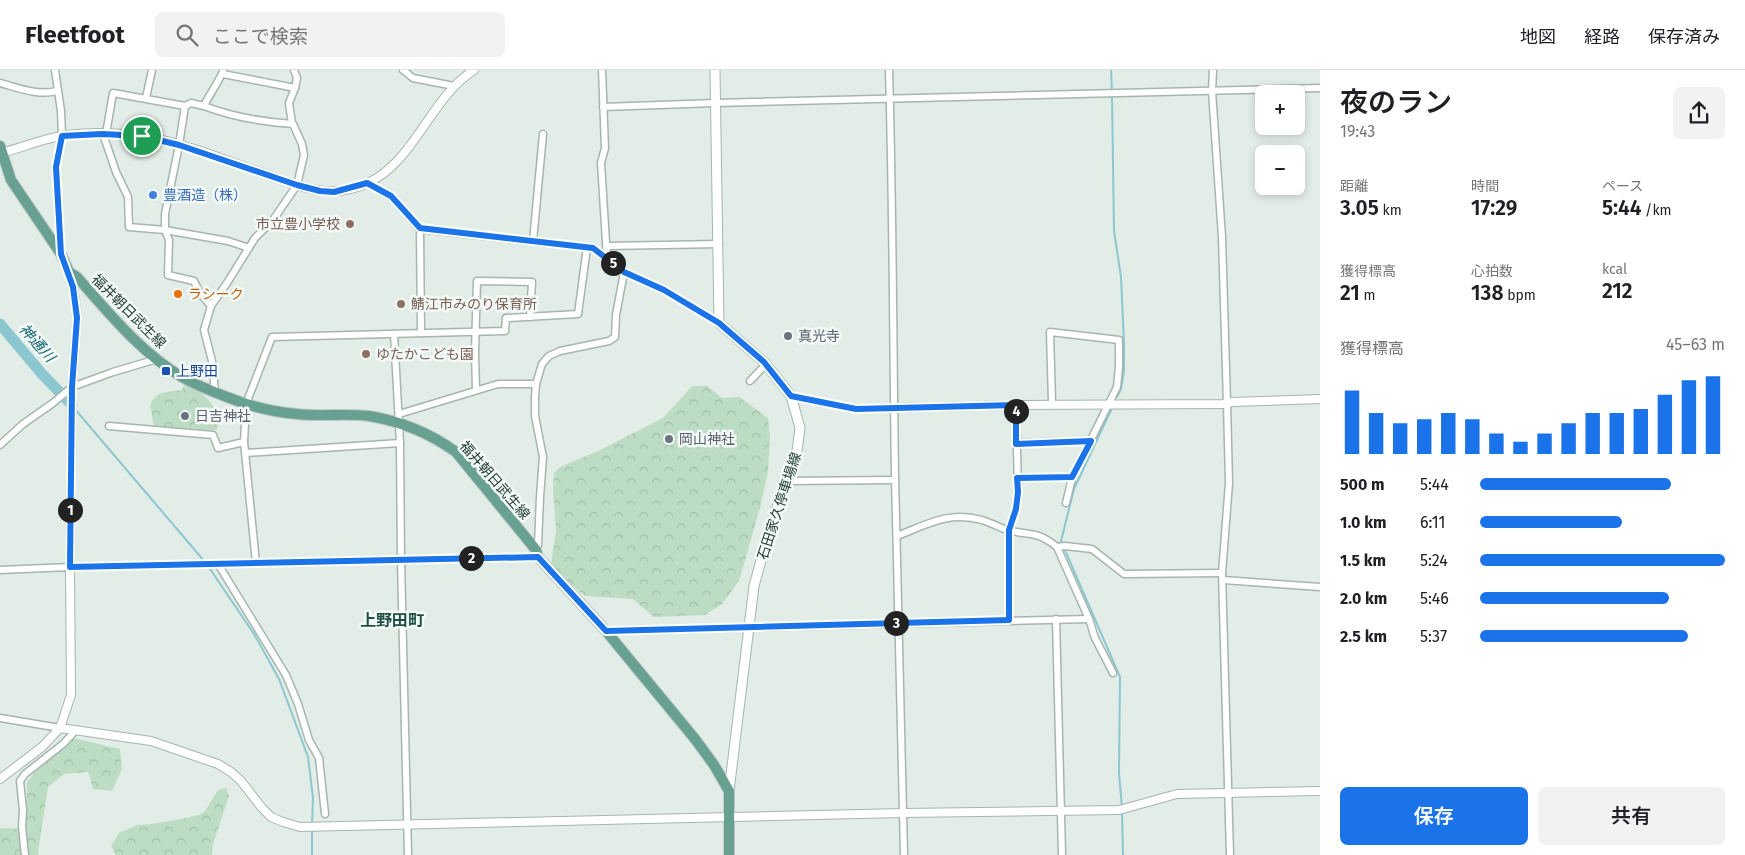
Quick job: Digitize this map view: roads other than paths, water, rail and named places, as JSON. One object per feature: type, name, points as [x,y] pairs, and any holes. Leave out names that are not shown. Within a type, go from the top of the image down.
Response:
[{"type":"main road","points":[[714,70],[719,244],[719,323]]},
{"type":"main road","name":"福井朝日武生線","points":[[1,151],[10,180],[61,254],[69,272],[77,277],[135,340],[181,376],[200,387],[246,404],[298,414],[399,419],[456,452],[537,554],[606,631],[695,739],[714,765],[729,792],[729,855]]},
{"type":"main road","name":"石田家久停車場線","points":[[719,323],[766,364],[791,396],[800,428],[797,451],[754,586],[729,792]]},
{"type":"street","points":[[55,70],[62,136],[56,167],[61,254]]},
{"type":"street","points":[[146,98],[152,70]]},
{"type":"street","points":[[214,392],[212,361],[204,330],[210,306],[228,283],[255,238],[273,220],[297,185],[304,155],[302,144],[292,124],[289,104],[297,78],[294,70]]},
{"type":"street","points":[[403,70],[413,78],[454,86]]},
{"type":"street","points":[[1,151],[62,136],[104,134],[142,136],[179,145],[297,185],[320,191],[334,192],[367,183],[382,175],[393,164],[454,86],[474,70]]},
{"type":"street","points":[[602,70],[605,148],[601,163],[607,258]]},
{"type":"street","points":[[890,70],[893,190],[891,240],[895,480],[904,855]]},
{"type":"street","points":[[1213,70],[1212,91],[1222,236],[1229,483],[1223,576],[1230,855]]},
{"type":"street","points":[[204,106],[223,72],[295,88]]},
{"type":"street","points":[[0,83],[37,93],[57,91]]},
{"type":"street","points":[[603,107],[1320,88]]},
{"type":"street","points":[[249,248],[228,241],[165,230],[129,227],[128,197],[116,172],[104,134],[113,93],[185,106],[191,103],[260,122],[292,124]]},
{"type":"street","points":[[185,106],[166,214],[165,230],[169,240],[168,275],[194,282],[210,306]]},
{"type":"street","points":[[533,241],[543,134]]},
{"type":"street","points":[[367,183],[391,196],[420,228],[593,248],[624,272],[664,290],[719,323]]},
{"type":"street","points":[[420,228],[421,333]]},
{"type":"street","points":[[607,246],[719,244]]},
{"type":"street","points":[[256,563],[244,442],[246,404],[272,337],[505,332],[506,318],[578,314],[587,247]]},
{"type":"street","points":[[0,778],[42,747],[60,728],[71,695],[72,387],[77,318],[69,272]]},
{"type":"street","points":[[0,570],[401,560],[537,554],[543,457],[535,416],[536,384],[542,364],[548,356],[609,341],[615,337],[616,315],[624,272]]},
{"type":"street","points":[[476,390],[475,332],[477,281],[532,282],[530,317]]},
{"type":"street","points":[[1052,402],[1050,332],[1119,340],[1119,366],[1116,386],[1109,404],[1072,477],[1066,503]]},
{"type":"street","points":[[394,334],[400,443],[408,855]]},
{"type":"street","points":[[0,444],[72,387],[157,359]]},
{"type":"street","points":[[750,381],[766,364]]},
{"type":"street","points":[[399,419],[476,390],[498,384],[536,384]]},
{"type":"street","points":[[791,396],[856,409],[1227,403],[1320,399]]},
{"type":"street","points":[[1009,620],[1009,530],[1016,509],[1018,492],[1016,405]]},
{"type":"street","points":[[109,426],[213,435],[218,448],[244,442]]},
{"type":"street","points":[[1016,444],[1091,441]]},
{"type":"street","points":[[246,453],[400,443]]},
{"type":"street","points":[[1017,478],[1072,477]]},
{"type":"street","points":[[786,481],[895,480]]},
{"type":"street","points":[[897,536],[946,517],[957,516],[982,520],[1009,530],[1034,533],[1060,546],[1092,549],[1124,574],[1223,576],[1320,587]]},
{"type":"street","points":[[1060,546],[1095,638],[1114,673]]},
{"type":"street","points":[[215,564],[286,674],[309,740],[319,758],[325,814]]},
{"type":"street","points":[[606,631],[1089,619]]},
{"type":"street","points":[[1056,620],[1062,855]]},
{"type":"street","points":[[0,718],[151,741],[218,764],[241,781],[271,817],[300,827],[903,812],[1122,809],[1177,794],[1320,790]]},
{"type":"street","points":[[25,855],[20,781],[25,774],[63,744],[76,730]]},
{"type":"waterway","points":[[1111,70],[1112,91]]},
{"type":"waterway","points":[[1112,96],[1114,231],[1121,277],[1124,344],[1124,371],[1121,389],[1117,397]]},
{"type":"waterway","name":"神通川","points":[[0,324],[42,374],[72,405]]},
{"type":"waterway","points":[[74,408],[205,562]]},
{"type":"waterway","points":[[1112,408],[1074,489],[1061,541],[1120,677],[1119,773],[1122,808]]},
{"type":"waterway","points":[[208,566],[254,634],[279,679],[308,757],[313,798],[312,825]]},
{"type":"waterway","points":[[1122,812],[1123,855]]},
{"type":"waterway","points":[[312,830],[312,855]]},
{"type":"place","name":"豊酒造（株）","points":[[153,195]]},
{"type":"place","name":"市立豊小学校","points":[[350,224]]},
{"type":"place","name":"ラシーク","points":[[178,294]]},
{"type":"place","name":"鯖江市みのり保育所","points":[[401,304]]},
{"type":"place","name":"真光寺","points":[[788,336]]},
{"type":"place","name":"ゆたかこども園","points":[[366,354]]},
{"type":"place","name":"上野田","points":[[166,371]]},
{"type":"place","name":"日吉神社","points":[[185,416]]},
{"type":"place","name":"岡山神社","points":[[669,439]]},
{"type":"district","name":"上野田町","points":[[392,620]]}]
